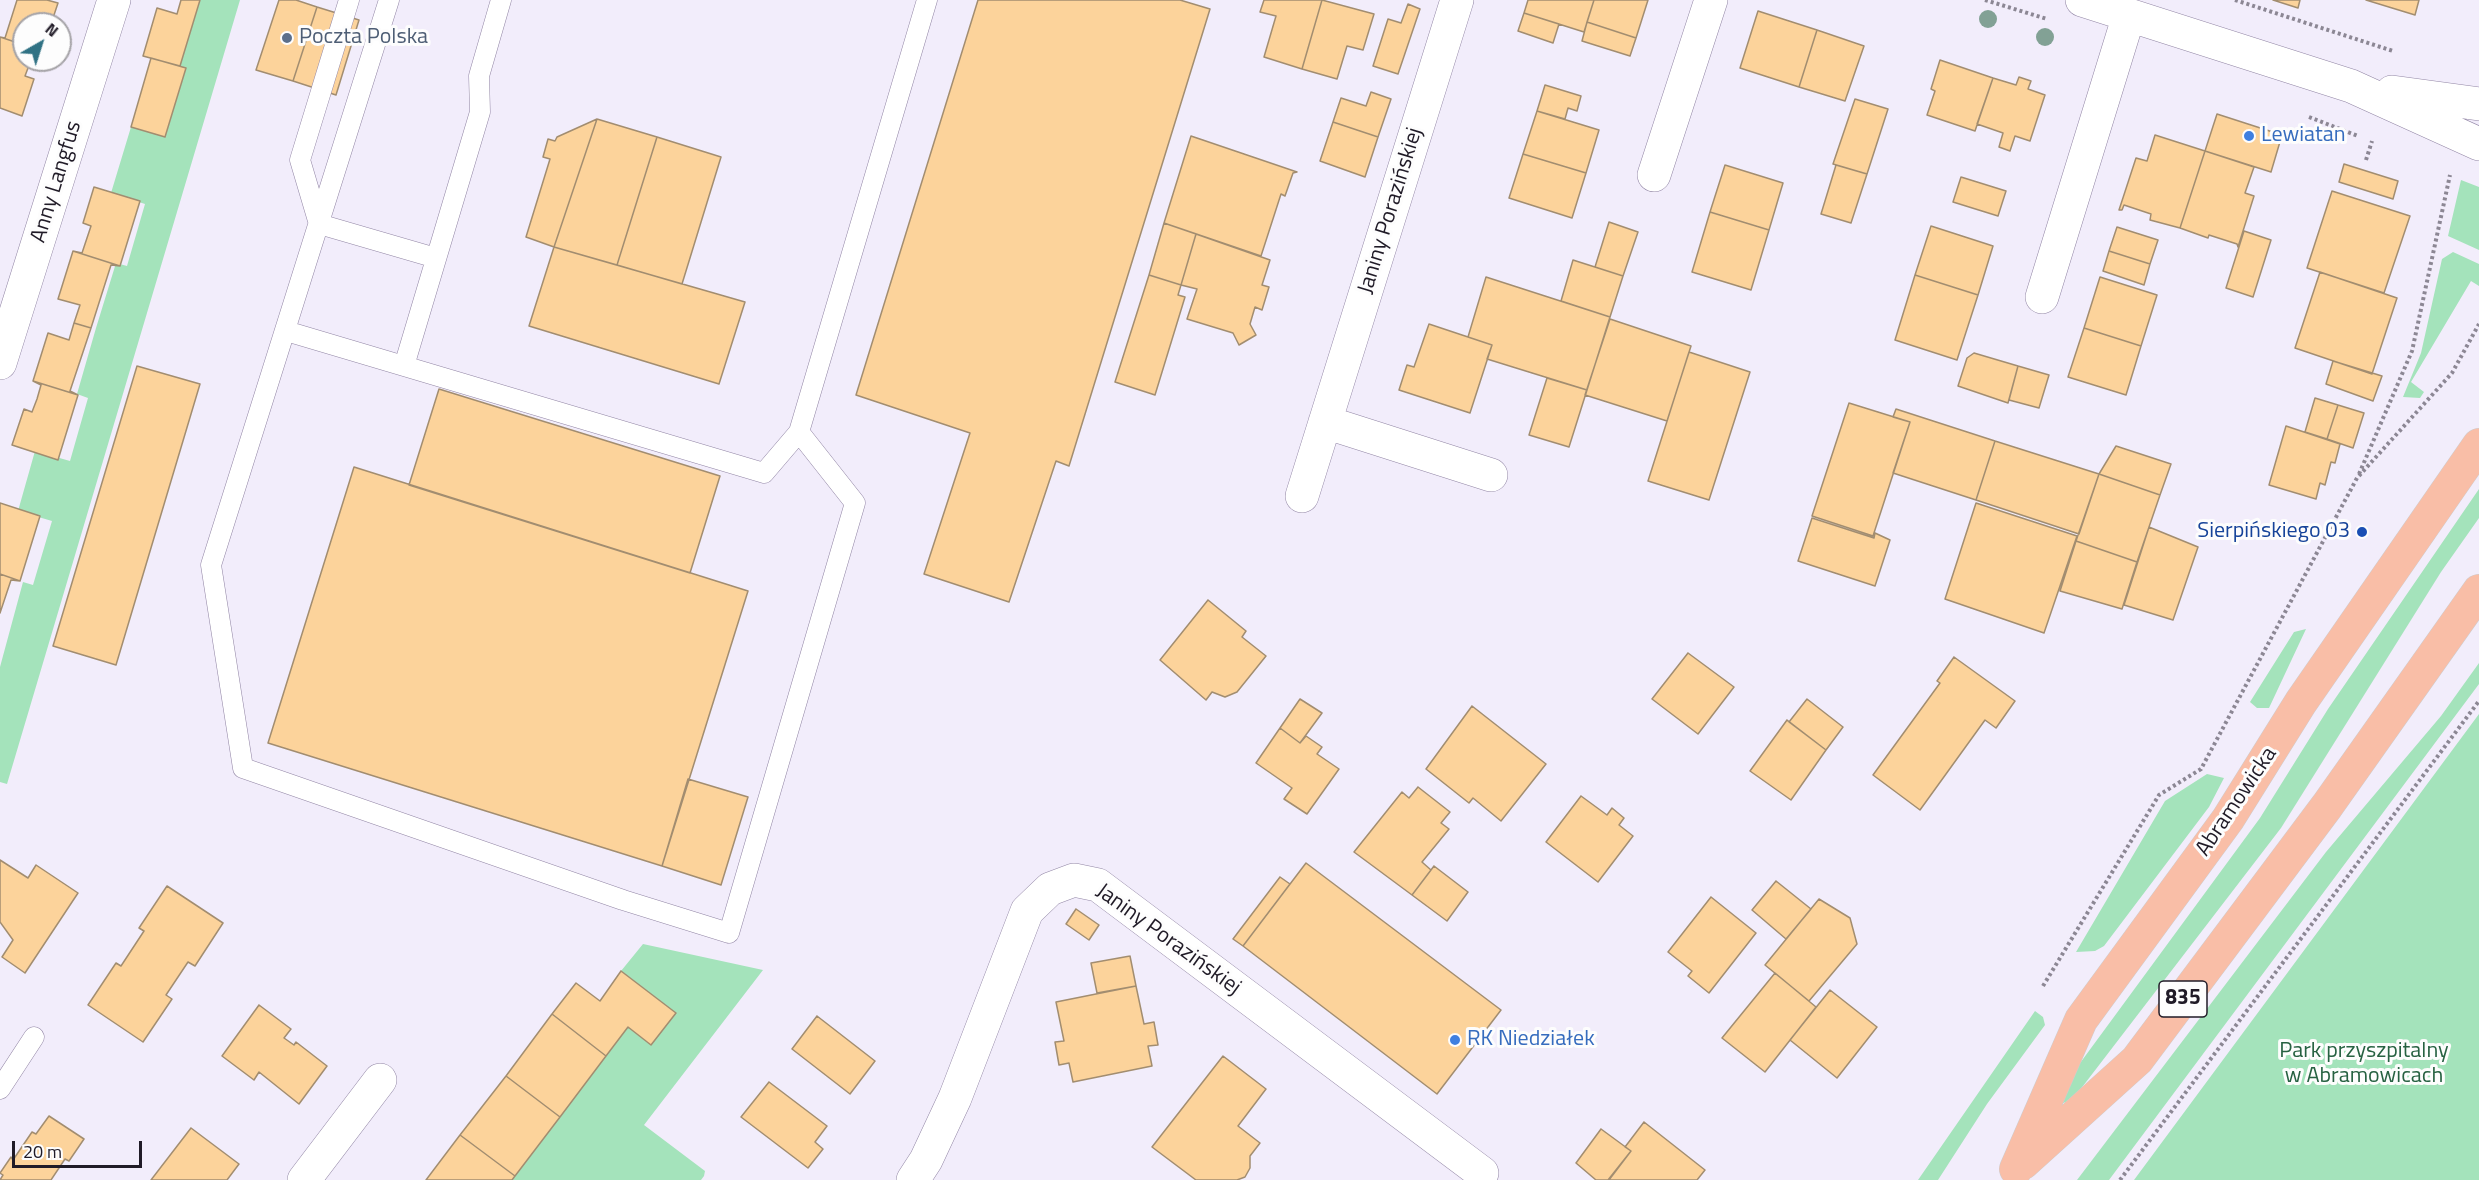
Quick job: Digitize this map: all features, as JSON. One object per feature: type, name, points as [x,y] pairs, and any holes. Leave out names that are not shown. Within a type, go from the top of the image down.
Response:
[{"type":"main road","name":"Abramowicka","points":[[2012,1175],[2081,1020],[2228,819],[2301,702],[2479,445]]},
{"type":"main road","name":"Abramowicka","points":[[2012,1175],[2137,1060],[2327,806],[2479,591]]},
{"type":"street","name":"Anny Langfus","points":[[0,363],[114,0]]},
{"type":"street","name":"Janiny Porazińskiej","points":[[1302,496],[1457,0]]},
{"type":"street","points":[[1654,175],[1711,0]]},
{"type":"street","points":[[2082,0],[2351,86],[2479,144]]},
{"type":"street","points":[[2042,297],[2129,15]]},
{"type":"street","points":[[2351,86],[2479,104]]},
{"type":"street","points":[[1325,422],[1491,475]]},
{"type":"street","name":"Janiny Porazińskiej","points":[[913,1180],[926,1160],[955,1098],[1027,911],[1050,889],[1074,880],[1098,885],[1482,1173]]},
{"type":"street","points":[[304,1180],[380,1080]]},
{"type":"lane","points":[[319,224],[300,160],[349,0]]},
{"type":"lane","points":[[389,0],[210,565],[243,768],[623,900],[729,933],[855,503],[799,432]]},
{"type":"lane","points":[[404,366],[480,112],[479,76],[501,0]]},
{"type":"lane","points":[[286,331],[764,473],[799,432],[927,0]]},
{"type":"lane","points":[[319,224],[436,258]]},
{"type":"lane","points":[[0,1089],[34,1037]]},
{"type":"path","points":[[2235,0],[2402,53]]},
{"type":"path","points":[[2366,160],[2372,141]]},
{"type":"path","points":[[2043,986],[2159,795],[2201,769],[2357,478],[2412,351],[2451,171]]},
{"type":"path","points":[[2357,478],[2452,374],[2479,324]]},
{"type":"path","points":[[2120,1180],[2479,701]]},
{"type":"green space","points":[[200,0],[240,0],[7,784],[0,782],[0,667],[23,582],[33,585],[52,521],[18,511],[35,451],[70,461],[88,398],[77,394],[96,328],[116,263],[127,266],[145,204],[111,193],[131,127],[165,137],[186,68],[180,66]]},
{"type":"green space","points":[[2461,180],[2479,187],[2479,250],[2448,236]]},
{"type":"green space","points":[[2453,252],[2479,264],[2479,286],[2471,281],[2411,382],[2424,392],[2420,398],[2403,397],[2421,353],[2442,259]]},
{"type":"green space","points":[[2479,489],[2479,518],[2441,572],[2281,828],[2073,1099],[2061,1104],[2061,1089],[2260,818],[2328,709]]},
{"type":"green space","points":[[2306,629],[2269,708],[2257,708],[2250,702],[2294,632]]},
{"type":"green space","points":[[2479,663],[2479,684],[2109,1180],[2077,1180],[2326,852],[2441,716]]},
{"type":"green space","name":"Park przyszpitalny w Abramowicach","points":[[2479,714],[2479,1180],[2134,1180]]},
{"type":"green space","points":[[2207,774],[2224,778],[2209,807],[2104,946],[2095,951],[2076,952],[2165,801]]},
{"type":"green space","points":[[643,944],[763,970],[644,1125],[705,1171],[704,1176],[701,1180],[512,1180],[628,1027],[651,1045],[676,1013],[621,971]]},
{"type":"green space","points":[[2035,1011],[2043,1017],[2045,1025],[1987,1104],[1938,1180],[1918,1180]]},
{"type":"building","points":[[17,0],[47,0],[58,3],[55,12],[13,12]]},
{"type":"building","points":[[181,0],[200,0],[180,66],[143,56],[157,8],[177,14]]},
{"type":"building","name":"Poczta Polska","points":[[279,0],[296,0],[317,7],[293,81],[256,70]]},
{"type":"building","points":[[978,0],[1180,0],[1210,9],[1069,466],[1056,461],[1009,602],[924,574],[970,433],[856,395]]},
{"type":"building","points":[[1264,0],[1322,0],[1302,69],[1264,57],[1276,16],[1260,12]]},
{"type":"building","points":[[1322,0],[1374,14],[1363,50],[1347,46],[1337,79],[1302,69]]},
{"type":"building","points":[[1528,0],[1594,0],[1584,32],[1524,13]]},
{"type":"building","points":[[1594,0],[1648,0],[1636,38],[1587,22]]},
{"type":"building","points":[[2273,0],[2300,0],[2298,8]]},
{"type":"building","points":[[2366,0],[2419,0],[2415,15]]},
{"type":"building","points":[[1408,4],[1420,9],[1398,74],[1373,66],[1388,19],[1401,23]]},
{"type":"building","points":[[317,7],[359,20],[336,95],[293,81]]},
{"type":"building","points":[[1758,11],[1817,30],[1799,87],[1740,68]]},
{"type":"building","points":[[1524,13],[1559,24],[1553,43],[1518,31]]},
{"type":"building","points":[[12,16],[12,41],[0,37],[5,38]]},
{"type":"building","points":[[1587,22],[1636,38],[1630,56],[1582,41]]},
{"type":"building","points":[[1817,30],[1864,46],[1845,101],[1799,87]]},
{"type":"building","points":[[0,37],[12,41],[12,72],[26,72],[25,76],[34,79],[22,116],[0,108]]},
{"type":"building","points":[[151,58],[186,68],[165,137],[131,127]]},
{"type":"building","points":[[1940,60],[1993,78],[1975,131],[1927,115],[1935,91],[1931,89]]},
{"type":"building","points":[[2019,77],[2031,81],[2028,89],[2045,95],[2030,141],[2015,136],[2010,151],[1999,147],[2003,133],[1977,124],[1993,78],[2016,85]]},
{"type":"building","points":[[1545,85],[1581,96],[1577,111],[1568,108],[1565,119],[1537,111]]},
{"type":"building","points":[[1371,92],[1391,99],[1378,137],[1333,122],[1341,98],[1366,106]]},
{"type":"building","points":[[1855,99],[1888,109],[1867,174],[1833,164]]},
{"type":"building","points":[[1537,111],[1599,130],[1586,173],[1523,154]]},
{"type":"building","points":[[2217,114],[2282,135],[2271,172],[2205,151]]},
{"type":"building","points":[[597,119],[657,137],[617,265],[554,247]]},
{"type":"building","points":[[597,119],[554,247],[526,237],[550,159],[543,157],[548,139],[555,141],[557,137]]},
{"type":"building","points":[[1333,122],[1378,137],[1365,177],[1320,161]]},
{"type":"building","points":[[2155,135],[2205,151],[2180,228],[2150,220],[2151,214],[2124,205],[2122,210],[2119,210],[2136,158],[2147,161]]},
{"type":"building","points":[[1191,136],[1297,172],[1293,173],[1285,196],[1281,194],[1261,256],[1164,223]]},
{"type":"building","points":[[657,137],[721,157],[682,284],[617,265]]},
{"type":"building","points":[[2205,151],[2254,167],[2245,193],[2254,196],[2238,247],[2237,244],[2209,235],[2208,238],[2180,228]]},
{"type":"building","points":[[1523,154],[1586,173],[1572,218],[1509,198]]},
{"type":"building","points":[[2344,164],[2398,181],[2393,199],[2339,182]]},
{"type":"building","points":[[1725,165],[1783,183],[1769,230],[1710,212]]},
{"type":"building","points":[[1836,165],[1867,174],[1851,223],[1821,214]]},
{"type":"building","points":[[1961,177],[2006,191],[1998,216],[1953,202]]},
{"type":"building","points":[[94,187],[140,201],[120,266],[73,251],[82,253],[91,226],[83,223]]},
{"type":"building","points":[[2332,191],[2410,216],[2384,293],[2307,268]]},
{"type":"building","points":[[1710,212],[1769,230],[1751,290],[1692,272]]},
{"type":"building","points":[[1609,222],[1638,232],[1623,276],[1595,267]]},
{"type":"building","points":[[1164,223],[1196,234],[1181,285],[1149,275]]},
{"type":"building","points":[[1931,226],[1993,246],[1978,295],[1915,275]]},
{"type":"building","points":[[2117,227],[2158,240],[2150,264],[2109,251]]},
{"type":"building","points":[[2244,231],[2271,240],[2253,297],[2226,288]]},
{"type":"building","points":[[1196,234],[1270,260],[1262,285],[1269,287],[1262,310],[1255,307],[1250,324],[1256,335],[1239,345],[1233,333],[1187,319],[1197,289],[1181,285]]},
{"type":"building","points":[[554,247],[745,302],[719,384],[529,326]]},
{"type":"building","points":[[73,251],[120,266],[111,265],[91,328],[74,323],[80,305],[58,299]]},
{"type":"building","points":[[2109,251],[2150,264],[2144,285],[2103,271]]},
{"type":"building","points":[[1573,260],[1623,276],[1610,317],[1561,301]]},
{"type":"building","points":[[2320,272],[2397,298],[2372,374],[2295,348]]},
{"type":"building","points":[[1149,275],[1181,285],[1178,295],[1185,297],[1155,395],[1115,382]]},
{"type":"building","points":[[1915,275],[1978,295],[1957,360],[1895,340]]},
{"type":"building","points":[[1486,277],[1610,317],[1587,390],[1487,359],[1492,345],[1468,337]]},
{"type":"building","points":[[2100,277],[2157,295],[2141,346],[2084,328]]},
{"type":"building","points":[[1610,319],[1691,346],[1667,421],[1585,395]]},
{"type":"building","points":[[74,323],[91,328],[70,391],[78,395],[33,381],[48,333],[69,340]]},
{"type":"building","points":[[1429,324],[1492,345],[1470,413],[1399,390],[1407,365],[1414,367]]},
{"type":"building","points":[[2084,328],[2141,346],[2126,395],[2068,377]]},
{"type":"building","points":[[1689,352],[1750,372],[1709,500],[1648,481]]},
{"type":"building","points":[[1974,353],[2018,366],[2008,403],[1958,386],[1967,358]]},
{"type":"building","points":[[2333,361],[2382,376],[2373,401],[2326,384]]},
{"type":"building","points":[[137,366],[200,384],[116,665],[53,646]]},
{"type":"building","points":[[2018,366],[2049,375],[2039,408],[2009,400]]},
{"type":"building","points":[[1547,378],[1587,390],[1569,447],[1529,435]]},
{"type":"building","points":[[33,381],[78,395],[58,460],[12,445],[24,409],[32,412],[37,399],[41,385]]},
{"type":"building","points":[[439,389],[720,476],[690,573],[409,485]]},
{"type":"building","points":[[2315,398],[2338,405],[2327,439],[2305,432]]},
{"type":"building","points":[[1849,403],[1910,422],[1873,536],[1812,516]]},
{"type":"building","points":[[2338,405],[2364,413],[2353,448],[2327,439]]},
{"type":"building","points":[[1896,409],[1995,441],[1976,500],[1893,473],[1910,422],[1893,417]]},
{"type":"building","points":[[2286,426],[2340,444],[2335,463],[2331,462],[2325,485],[2320,483],[2316,499],[2269,485]]},
{"type":"building","points":[[1995,441],[2099,474],[2079,534],[1976,500]]},
{"type":"building","points":[[2116,446],[2171,464],[2160,495],[2099,474]]},
{"type":"building","points":[[354,467],[748,591],[662,866],[268,743]]},
{"type":"building","points":[[2099,474],[2160,495],[2137,562],[2076,541]]},
{"type":"building","points":[[0,503],[40,516],[20,581],[0,574]]},
{"type":"building","points":[[1976,503],[2077,536],[2044,633],[1945,599]]},
{"type":"building","points":[[1812,518],[1874,538],[1875,533],[1890,540],[1875,586],[1798,561]]},
{"type":"building","points":[[2149,527],[2198,547],[2173,620],[2124,605]]},
{"type":"building","points":[[2076,541],[2137,562],[2122,609],[2060,591]]},
{"type":"building","points":[[0,574],[20,581],[11,580],[0,613]]},
{"type":"building","points":[[1208,600],[1246,631],[1242,637],[1266,656],[1237,692],[1225,697],[1212,692],[1206,700],[1160,660]]},
{"type":"building","points":[[1688,653],[1734,687],[1698,734],[1652,699]]},
{"type":"building","points":[[1954,657],[2015,701],[1996,728],[1985,720],[1920,810],[1873,775],[1940,683],[1937,681]]},
{"type":"building","points":[[1300,699],[1322,713],[1300,743],[1280,728]]},
{"type":"building","points":[[1807,699],[1843,727],[1826,750],[1789,722]]},
{"type":"building","points":[[1472,706],[1546,764],[1501,821],[1473,798],[1469,803],[1426,769]]},
{"type":"building","points":[[1787,720],[1826,750],[1791,800],[1750,771]]},
{"type":"building","points":[[1280,728],[1300,743],[1306,736],[1322,747],[1317,754],[1339,769],[1307,814],[1284,799],[1292,788],[1256,763]]},
{"type":"building","points":[[688,779],[748,797],[721,885],[662,866]]},
{"type":"building","points":[[1418,787],[1450,812],[1441,823],[1449,829],[1422,862],[1431,870],[1412,895],[1354,852],[1402,792],[1409,798]]},
{"type":"building","points":[[1581,796],[1607,815],[1612,808],[1624,818],[1619,825],[1633,836],[1598,882],[1546,842]]},
{"type":"building","points":[[0,860],[28,878],[36,865],[78,893],[25,973],[2,957],[13,940],[0,922]]},
{"type":"building","points":[[1306,863],[1501,1010],[1437,1094],[1243,946]]},
{"type":"building","points":[[1434,866],[1468,892],[1447,921],[1412,895]]},
{"type":"building","points":[[1280,877],[1290,884],[1243,946],[1233,939]]},
{"type":"building","points":[[1776,881],[1811,909],[1786,939],[1752,910]]},
{"type":"building","points":[[167,886],[223,923],[195,966],[188,962],[166,995],[172,999],[143,1042],[88,1005],[116,963],[121,966],[144,931],[139,928]]},
{"type":"building","points":[[1711,897],[1756,933],[1709,993],[1688,976],[1692,971],[1668,952]]},
{"type":"building","points":[[1819,899],[1850,918],[1857,944],[1809,1001],[1765,965]]},
{"type":"building","points":[[1076,909],[1099,925],[1089,940],[1066,924]]},
{"type":"building","points":[[1130,956],[1136,986],[1097,993],[1091,963]]},
{"type":"building","points":[[621,971],[676,1013],[651,1045],[628,1027],[606,1056],[552,1014],[576,983],[600,1001]]},
{"type":"building","points":[[1775,973],[1816,1007],[1765,1072],[1722,1038]]},
{"type":"building","points":[[1136,986],[1144,1024],[1154,1022],[1158,1045],[1148,1046],[1152,1066],[1073,1082],[1069,1063],[1059,1065],[1055,1042],[1064,1041],[1056,1002]]},
{"type":"building","points":[[1830,990],[1877,1027],[1837,1078],[1790,1040]]},
{"type":"building","points":[[259,1005],[291,1029],[284,1038],[294,1045],[296,1042],[327,1066],[299,1104],[259,1072],[254,1080],[222,1056]]},
{"type":"building","points":[[552,1014],[606,1056],[560,1117],[506,1076]]},
{"type":"building","points":[[817,1016],[875,1061],[850,1094],[792,1049]]},
{"type":"building","points":[[1223,1056],[1266,1089],[1238,1126],[1260,1143],[1250,1156],[1250,1168],[1245,1177],[1237,1180],[1196,1180],[1152,1147]]},
{"type":"building","points":[[506,1076],[560,1117],[515,1176],[460,1135]]},
{"type":"building","points":[[769,1082],[827,1126],[815,1142],[823,1149],[808,1168],[741,1117]]},
{"type":"building","points":[[49,1116],[84,1139],[69,1161],[65,1159],[51,1180],[0,1180],[3,1175],[0,1173],[11,1157],[13,1160],[32,1132],[36,1134]]},
{"type":"building","points":[[1644,1122],[1705,1170],[1697,1180],[1609,1180],[1631,1151],[1625,1147]]},
{"type":"building","points":[[191,1128],[239,1164],[227,1180],[151,1180]]},
{"type":"building","points":[[1601,1129],[1631,1151],[1608,1180],[1596,1180],[1576,1163]]},
{"type":"building","points":[[460,1135],[515,1176],[512,1180],[426,1180]]},
{"type":"place","name":"Poczta Polska","points":[[287,38]]},
{"type":"place","name":"Lewiatan","points":[[2249,136]]},
{"type":"place","name":"Sierpińskiego 03","points":[[2362,532]]},
{"type":"place","name":"RK Niedziałek","points":[[1455,1040]]}]
